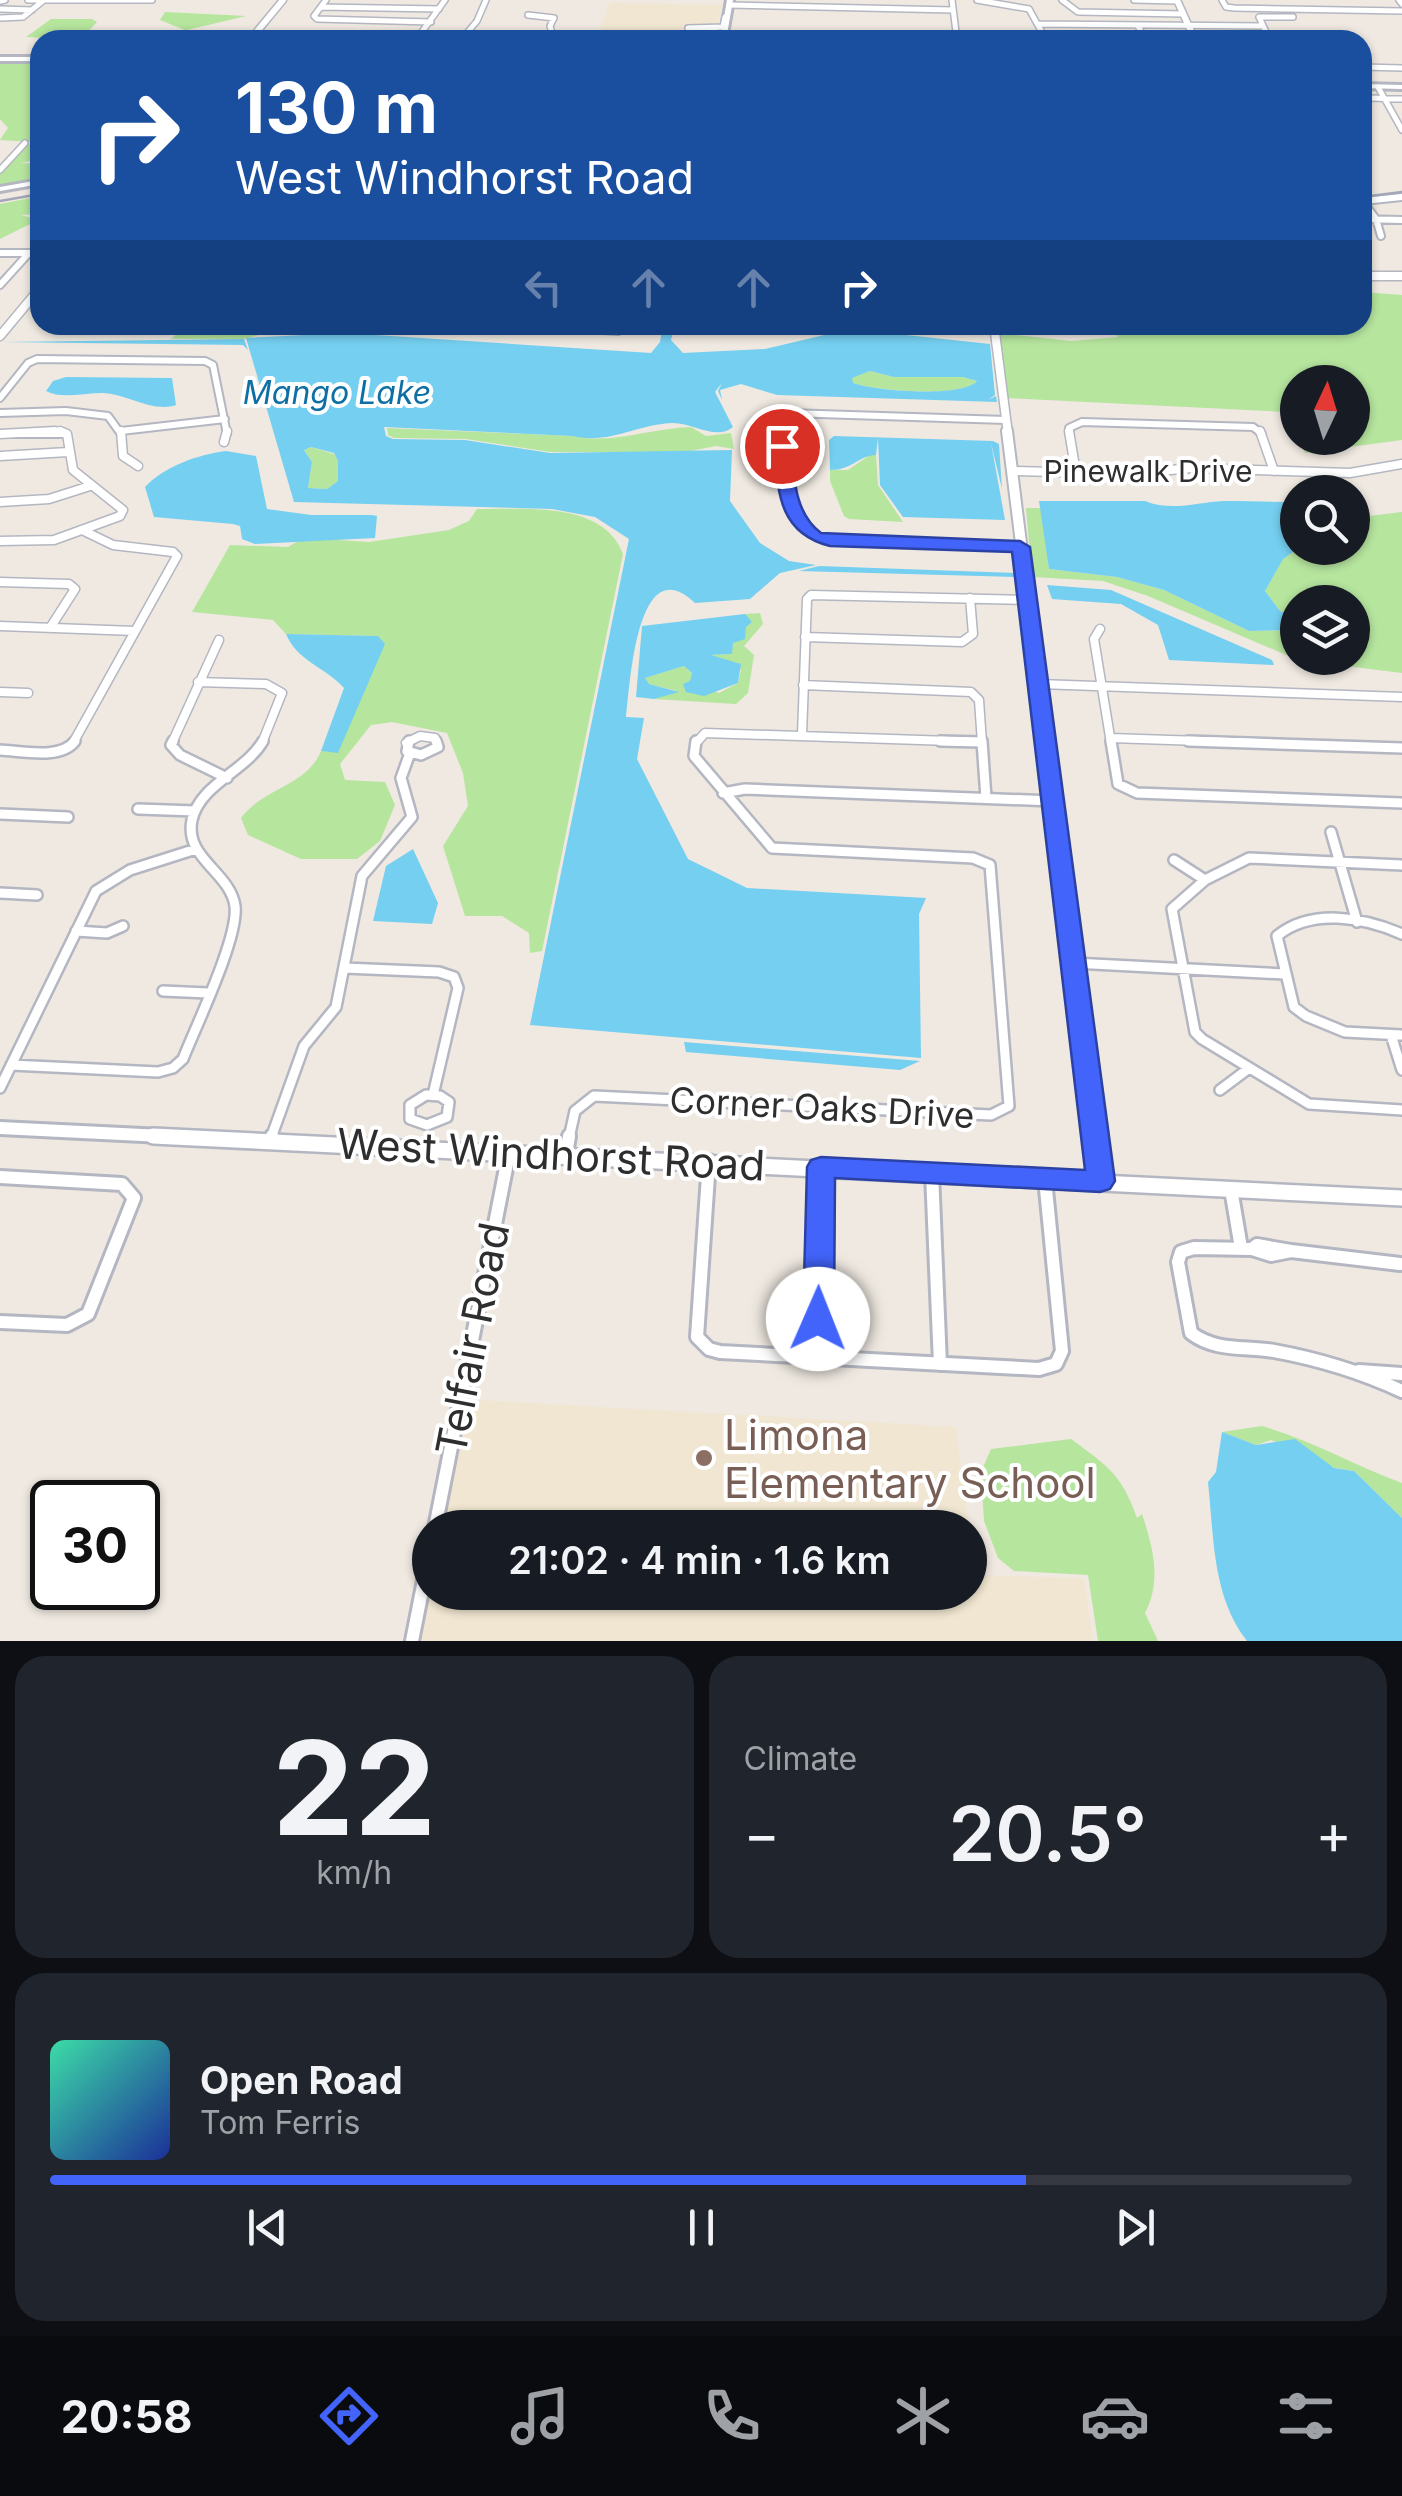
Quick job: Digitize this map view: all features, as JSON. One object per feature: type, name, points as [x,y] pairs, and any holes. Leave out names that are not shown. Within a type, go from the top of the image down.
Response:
[{"type":"main road","points":[[721,30],[729,4]]},
{"type":"main road","points":[[0,57],[30,58]]},
{"type":"main road","points":[[1372,86],[1402,87]]},
{"type":"main road","points":[[0,189],[30,184]]},
{"type":"street","points":[[28,0],[151,1]]},
{"type":"street","points":[[0,18],[20,18],[44,0]]},
{"type":"street","points":[[258,30],[283,0]]},
{"type":"street","points":[[326,0],[314,16],[317,19],[431,22]]},
{"type":"street","points":[[424,30],[445,0]]},
{"type":"street","points":[[469,30],[486,0]]},
{"type":"street","points":[[952,0],[956,30]]},
{"type":"street","points":[[977,0],[984,4],[1020,2],[1031,10],[1041,30]]},
{"type":"street","points":[[1062,0],[1078,12],[1183,14]]},
{"type":"street","points":[[1134,0],[1177,0],[1190,30]]},
{"type":"street","points":[[1222,0],[1228,7],[1402,11]]},
{"type":"street","points":[[729,4],[953,10]]},
{"type":"street","points":[[321,7],[439,10]]},
{"type":"street","points":[[0,9],[30,12]]},
{"type":"street","points":[[528,15],[554,18],[551,30]]},
{"type":"street","points":[[1265,30],[1260,17],[1293,17]]},
{"type":"street","points":[[1038,24],[1263,26]]},
{"type":"street","points":[[1138,26],[1140,30]]},
{"type":"street","points":[[1372,68],[1402,68]]},
{"type":"street","points":[[1378,86],[1402,130]]},
{"type":"street","points":[[1372,98],[1402,99]]},
{"type":"street","points":[[0,170],[26,143]]},
{"type":"street","points":[[1372,200],[1402,198]]},
{"type":"street","points":[[1372,215],[1381,236]]},
{"type":"street","points":[[1375,220],[1402,220]]},
{"type":"street","points":[[0,252],[29,253]]},
{"type":"street","points":[[0,285],[29,253]]},
{"type":"street","points":[[1372,276],[1402,276]]},
{"type":"street","points":[[0,336],[30,300]]},
{"type":"street","points":[[995,335],[1100,1181]]},
{"type":"street","points":[[0,398],[28,362],[38,359],[205,360],[213,365],[228,437],[224,442]]},
{"type":"street","points":[[0,413],[93,412],[108,416],[120,431],[123,456],[138,466]]},
{"type":"street","points":[[1006,420],[788,414],[776,417],[774,432],[783,449],[788,498],[806,530],[815,536],[830,540],[1020,547]]},
{"type":"street","points":[[120,431],[225,420]]},
{"type":"street","points":[[1076,473],[1068,428],[1082,422],[1252,428],[1261,432],[1274,471]]},
{"type":"street","points":[[0,434],[67,434],[73,470],[123,510],[120,516],[82,530],[36,542],[0,542]]},
{"type":"street","points":[[0,456],[68,452]]},
{"type":"street","name":"Pinewalk Drive","points":[[1012,471],[1129,474],[1190,468],[1350,472],[1402,464]]},
{"type":"street","points":[[0,500],[38,501],[90,486]]},
{"type":"street","points":[[0,500],[7,490]]},
{"type":"street","points":[[0,750],[58,752],[72,746],[177,556],[173,552],[113,545],[82,530]]},
{"type":"street","points":[[0,582],[69,584],[75,590],[50,628]]},
{"type":"street","points":[[802,735],[806,600],[816,593],[1028,600]]},
{"type":"street","points":[[805,637],[968,640],[973,634],[970,598]]},
{"type":"street","points":[[0,627],[135,631]]},
{"type":"street","points":[[1100,629],[1094,639],[1118,784],[1130,792],[1402,804]]},
{"type":"street","points":[[219,640],[171,745],[180,755],[227,778]]},
{"type":"street","points":[[11,1065],[166,1071],[183,1059],[235,926],[237,905],[228,882],[196,850],[191,831],[196,812],[208,794],[260,748],[282,693],[266,684],[198,682]]},
{"type":"street","points":[[803,684],[971,692],[978,700],[986,798]]},
{"type":"street","points":[[1038,684],[1402,697]]},
{"type":"street","points":[[0,692],[28,693]]},
{"type":"street","name":"Corner Oaks Drive","points":[[566,1154],[575,1108],[582,1100],[594,1096],[991,1114],[1009,1106],[990,865],[973,858],[777,850],[765,844],[696,760],[696,740],[700,734],[981,742]]},
{"type":"street","points":[[1110,738],[1402,748]]},
{"type":"street","points":[[270,1140],[304,1046],[326,1024],[336,1006],[362,876],[372,861],[404,833],[412,816],[401,778],[410,753]]},
{"type":"street","points":[[723,793],[745,789],[1053,802]]},
{"type":"street","points":[[138,809],[196,812]]},
{"type":"street","points":[[0,814],[68,817]]},
{"type":"street","points":[[1330,832],[1357,922]]},
{"type":"street","points":[[0,1088],[96,892],[110,878],[196,850]]},
{"type":"street","points":[[1402,865],[1249,858],[1205,880],[1172,909],[1195,1032],[1309,1104],[1402,1110]]},
{"type":"street","points":[[1174,860],[1205,880]]},
{"type":"street","points":[[0,893],[36,894]]},
{"type":"street","points":[[1402,934],[1386,925],[1314,919],[1297,922],[1278,936],[1294,1007],[1322,1027],[1342,1033],[1397,1035],[1402,1070]]},
{"type":"street","points":[[76,931],[108,932],[123,926]]},
{"type":"street","points":[[1074,964],[1284,974]]},
{"type":"street","points":[[345,968],[439,972],[454,977],[458,988],[433,1094]]},
{"type":"street","points":[[164,991],[208,993]]},
{"type":"street","points":[[1220,1090],[1248,1069]]},
{"type":"street","name":"West Windhorst Road","points":[[0,1128],[1402,1198]]},
{"type":"street","name":"Telfair Road","points":[[438,1510],[509,1151]]},
{"type":"street","points":[[709,1161],[697,1337],[709,1349],[720,1352],[818,1358],[1048,1368],[1060,1358],[1045,1179]]},
{"type":"street","points":[[818,1358],[821,1167]]},
{"type":"street","points":[[932,1173],[940,1364]]},
{"type":"street","points":[[0,1177],[122,1184],[134,1198],[88,1314],[67,1325],[0,1322]]},
{"type":"street","points":[[1231,1189],[1246,1248]]},
{"type":"street","points":[[1400,1264],[1361,1262],[1340,1253],[1260,1254],[1246,1248],[1194,1248],[1178,1256],[1191,1332],[1206,1345],[1270,1350],[1359,1371],[1402,1391]]},
{"type":"street","points":[[1359,1371],[1402,1374]]},
{"type":"street","points":[[412,1641],[418,1610]]},
{"type":"shaded area","points":[[610,3],[722,5],[717,30],[600,30]]},
{"type":"shaded area","name":"Limona Elementary School","points":[[460,1399],[956,1427],[967,1510],[438,1510]]},
{"type":"shaded area","name":"Limona Elementary School","points":[[987,1575],[1084,1578],[1093,1641],[412,1641],[418,1610],[987,1610]]},
{"type":"green space","points":[[165,12],[246,16],[187,30],[160,20]]},
{"type":"green space","points":[[51,19],[97,22],[89,30],[36,30]]},
{"type":"green space","points":[[0,61],[30,61],[30,142],[0,140],[8,128],[0,119]]},
{"type":"green space","points":[[30,144],[30,161],[21,163],[30,163],[30,181],[0,186],[0,172]]},
{"type":"green space","points":[[30,198],[30,215],[21,215],[30,218],[30,224],[0,239],[0,204]]},
{"type":"green space","points":[[1372,293],[1402,295],[1402,440],[1370,444],[1370,365],[1280,365],[1280,412],[1006,398],[998,335],[1071,341],[1116,335],[1372,335]]},
{"type":"green space","points":[[175,335],[259,335],[244,339],[171,339]]},
{"type":"green space","points":[[870,371],[894,377],[963,377],[977,381],[955,390],[938,391],[853,383],[851,378]]},
{"type":"green space","points":[[691,427],[706,436],[731,433],[734,449],[716,446],[685,452],[550,452],[466,439],[394,438],[388,435],[387,428],[602,439]]},
{"type":"green space","points":[[311,447],[334,454],[338,461],[338,481],[327,489],[308,488],[312,462],[304,450]]},
{"type":"green space","points":[[876,455],[878,485],[903,522],[844,516],[830,481],[830,470],[848,470]]},
{"type":"green space","points":[[1026,508],[1042,508],[1049,569],[1117,577],[1164,590],[1249,631],[1280,630],[1280,652],[1103,581],[1032,577]]},
{"type":"green space","points":[[477,509],[538,509],[580,516],[613,537],[623,554],[542,951],[530,953],[529,933],[502,916],[465,916],[443,846],[468,806],[463,773],[447,733],[392,722],[371,725],[340,764],[345,780],[385,782],[395,805],[380,841],[357,859],[301,859],[248,835],[241,818],[250,808],[306,772],[321,751],[338,752],[378,636],[286,634],[273,620],[192,612],[230,545],[288,547],[298,541],[323,539],[369,542],[449,530],[469,521]]},
{"type":"green space","points":[[1402,512],[1402,673],[1370,669],[1370,585],[1280,585],[1280,611],[1265,591],[1280,563],[1370,565],[1370,516]]},
{"type":"green space","points":[[760,613],[763,624],[744,646],[754,655],[748,693],[736,704],[654,699],[677,691],[648,684],[645,678],[684,666],[692,673],[690,682],[719,693],[738,683],[741,670],[736,662],[723,662],[709,655],[731,654],[733,643],[745,630],[745,614]]},
{"type":"green space","points":[[1262,1426],[1402,1483],[1402,1518],[1354,1471],[1335,1468],[1271,1440],[1256,1445],[1222,1432]]},
{"type":"green space","points":[[1071,1439],[1112,1472],[1126,1491],[1137,1518],[1142,1514],[1154,1576],[1145,1613],[1158,1641],[1098,1641],[1088,1575],[1014,1571],[998,1558],[987,1529],[987,1510],[983,1510],[981,1472],[991,1449]]},
{"type":"water","name":"Mango Lake","points":[[376,335],[651,353],[661,335],[672,335],[671,340],[683,353],[765,349],[824,335],[906,335],[990,344],[995,395],[988,400],[996,396],[997,402],[777,395],[741,384],[720,390],[722,400],[718,391],[722,383],[715,392],[733,427],[719,432],[673,423],[599,438],[384,427],[386,436],[393,439],[465,440],[550,453],[732,450],[730,501],[760,543],[789,561],[816,565],[780,573],[750,599],[695,603],[675,590],[660,593],[648,606],[634,653],[626,717],[644,718],[637,759],[688,859],[747,888],[926,898],[919,914],[921,1058],[530,1025],[629,539],[595,517],[552,509],[294,502],[246,338]],"holes":[[[870,371],[894,377],[963,377],[977,381],[954,390],[937,391],[880,388],[853,383],[852,378]],[[311,447],[334,453],[338,481],[327,489],[308,488],[312,462],[304,450]]]},
{"type":"water","points":[[244,339],[248,350],[243,345],[3,342]]},
{"type":"water","points":[[66,377],[172,378],[176,405],[158,407],[103,393],[67,395],[46,391],[53,381]]},
{"type":"water","points":[[834,436],[993,441],[999,444],[1002,489],[991,443],[1005,520],[903,517],[880,485],[878,438],[876,455],[830,470],[829,440]]},
{"type":"water","points":[[226,451],[256,456],[267,509],[311,515],[377,516],[375,538],[255,544],[242,539],[240,526],[233,524],[154,517],[145,487],[182,463]]},
{"type":"water","points":[[1039,501],[1145,501],[1175,506],[1224,501],[1280,502],[1280,564],[1265,591],[1280,611],[1280,630],[1249,631],[1164,590],[1117,577],[1049,569]]},
{"type":"water","points":[[819,566],[1016,573],[1016,577],[799,571]]},
{"type":"water","points":[[1047,585],[1111,590],[1272,660],[1274,665],[1169,660],[1158,625],[1121,604],[1052,599]]},
{"type":"water","points":[[745,614],[752,622],[746,627],[745,639],[733,643],[732,654],[711,655],[741,664],[738,683],[704,696],[686,692],[683,684],[690,681],[692,673],[684,666],[645,678],[649,684],[679,692],[654,699],[636,697],[642,626]]},
{"type":"water","points":[[286,634],[378,636],[385,644],[338,753],[321,751],[344,688],[304,658]]},
{"type":"water","points":[[413,849],[438,903],[432,924],[373,921],[386,866]]},
{"type":"water","points":[[684,1042],[920,1061],[900,1070],[686,1052]]},
{"type":"water","points":[[1222,1432],[1256,1445],[1295,1439],[1334,1468],[1354,1471],[1402,1518],[1402,1641],[1247,1641],[1227,1605],[1214,1545],[1208,1482],[1216,1472]]},
{"type":"railway","points":[[1372,196],[1402,192]]},
{"type":"railway","points":[[0,201],[30,196]]},
{"type":"place","name":"Limona Elementary School","points":[[704,1458]]},
{"type":"route","points":[[782,446],[788,498],[806,530],[815,536],[830,540],[1020,547],[1100,1181],[821,1167],[818,1319]]}]
